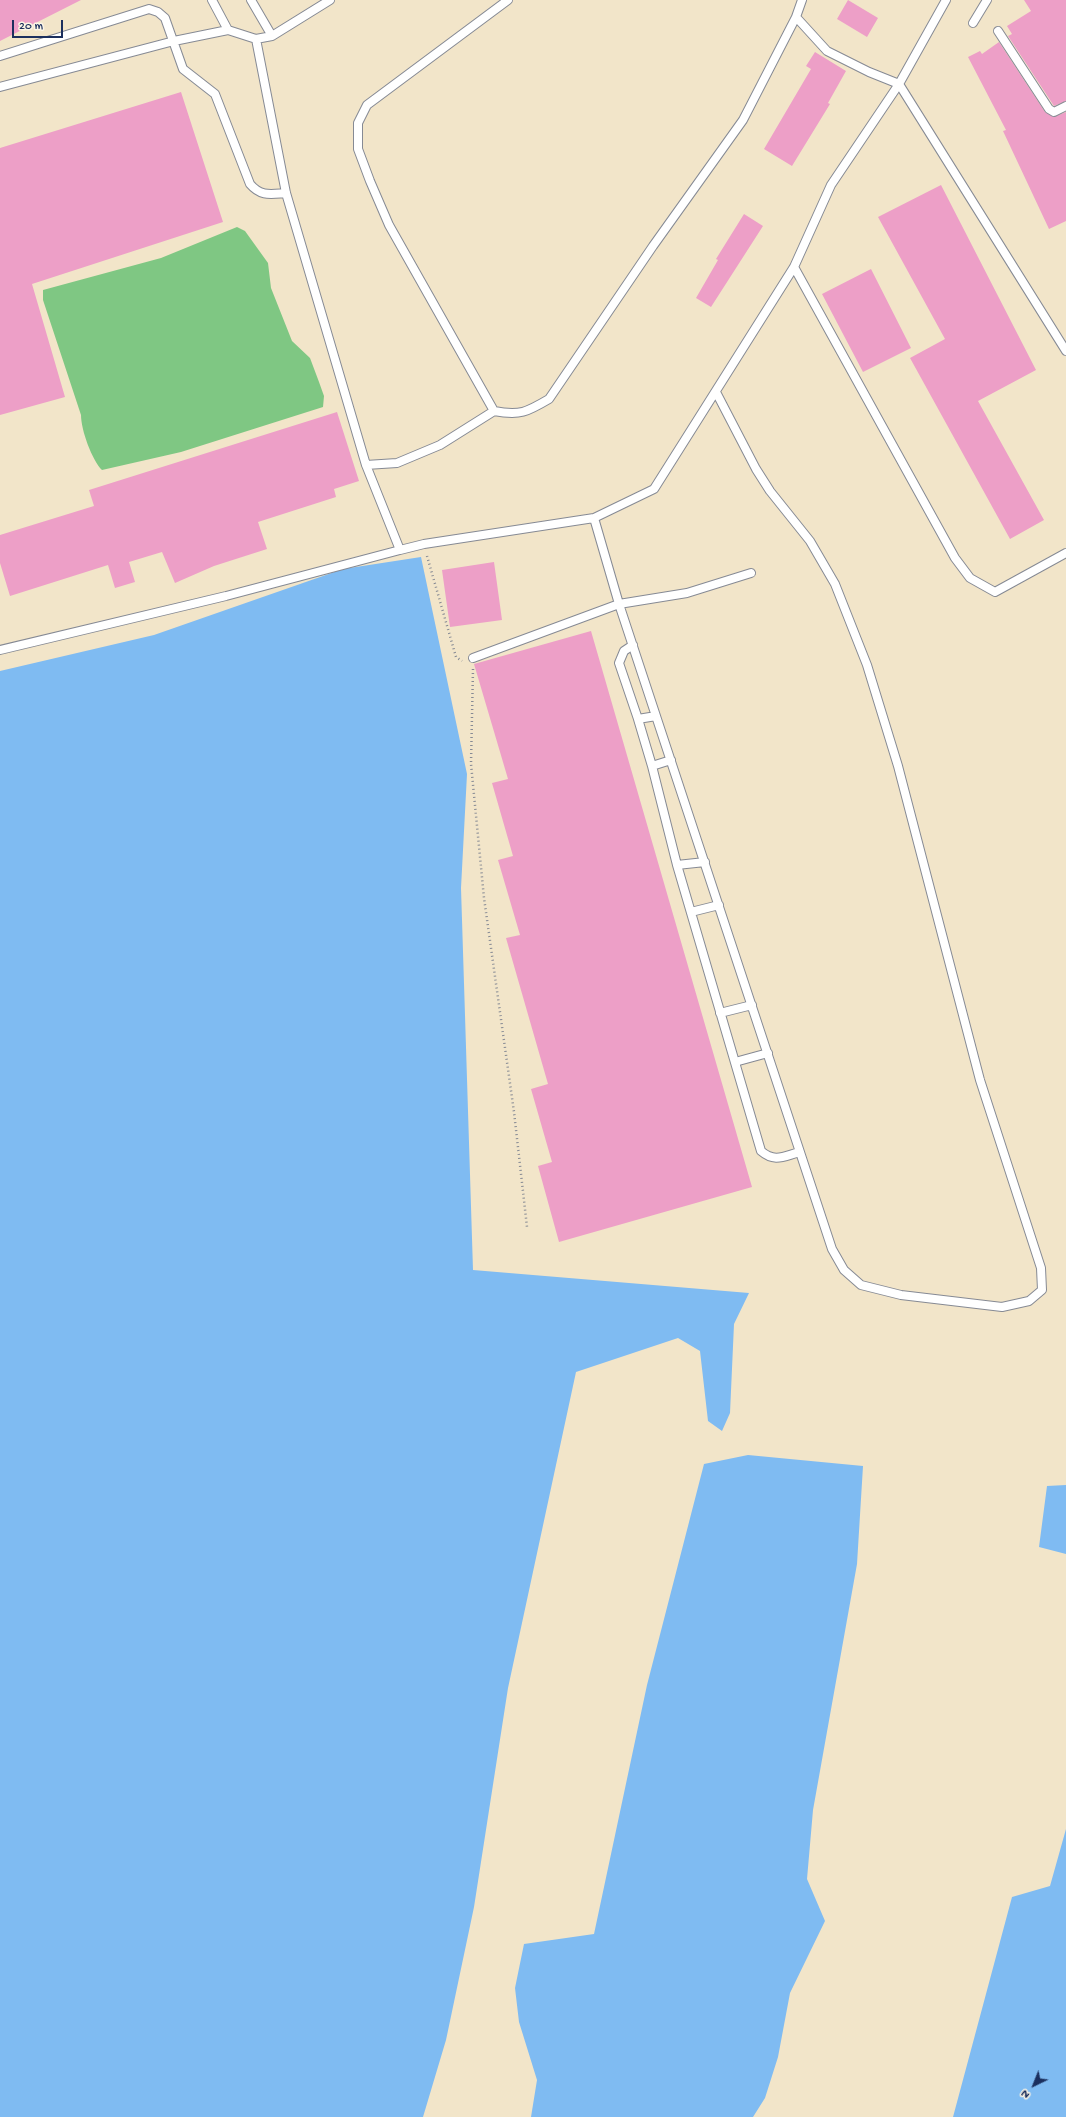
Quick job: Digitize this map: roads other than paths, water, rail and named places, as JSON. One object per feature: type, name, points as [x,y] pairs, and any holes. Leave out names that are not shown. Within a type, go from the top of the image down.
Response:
[{"type":"lane","points":[[212,0],[228,30]]},
{"type":"lane","points":[[251,0],[272,36]]},
{"type":"lane","points":[[0,87],[174,41],[228,30],[256,39],[272,36],[330,0]]},
{"type":"lane","points":[[494,411],[389,225],[358,149],[358,123],[367,105],[508,0]]},
{"type":"lane","points":[[366,465],[396,463],[440,445],[494,411],[513,415],[533,408],[549,399],[653,246],[743,120],[796,17],[802,0]]},
{"type":"lane","points":[[0,650],[226,596],[424,544],[594,518],[654,489],[794,267],[831,185],[899,84],[946,0]]},
{"type":"lane","points":[[972,23],[987,0]]},
{"type":"lane","points":[[0,56],[149,9],[158,12],[166,18],[183,69],[215,94],[250,184],[256,191],[263,194],[286,193]]},
{"type":"lane","points":[[796,17],[827,51],[869,72],[899,84],[1066,351]]},
{"type":"lane","points":[[998,31],[1049,109],[1054,112],[1066,106]]},
{"type":"lane","points":[[256,39],[286,193],[366,465],[400,550]]},
{"type":"lane","points":[[794,267],[955,558],[970,578],[995,592],[1066,553]]},
{"type":"lane","points":[[594,518],[656,716],[832,1249],[844,1270],[861,1285],[901,1295],[1002,1307],[1029,1301],[1042,1290],[1041,1268],[980,1080],[898,766],[867,665],[835,584],[810,541],[770,491],[756,469],[716,392]]},
{"type":"lane","points":[[473,658],[620,604],[688,593],[751,573]]},
{"type":"lane","points":[[633,645],[624,651],[619,663],[652,766],[677,865],[761,1151],[768,1157],[774,1159],[800,1152]]},
{"type":"lane","points":[[638,719],[656,716]]},
{"type":"lane","points":[[652,766],[671,760]]},
{"type":"lane","points":[[677,865],[705,862]]},
{"type":"lane","points":[[691,912],[719,905]]},
{"type":"lane","points":[[720,1013],[752,1005]]},
{"type":"lane","points":[[735,1062],[768,1053]]},
{"type":"water","points":[[421,557],[467,774],[461,888],[473,1270],[749,1293],[734,1324],[730,1413],[722,1431],[708,1421],[700,1351],[678,1338],[576,1372],[508,1688],[474,1907],[446,2040],[423,2117],[0,2117],[0,671],[154,635],[343,569]]},
{"type":"water","points":[[748,1455],[863,1466],[857,1564],[813,1810],[807,1879],[825,1921],[790,1993],[778,2057],[765,2098],[753,2117],[531,2117],[537,2080],[519,2022],[515,1988],[524,1944],[594,1934],[647,1685],[704,1464]]},
{"type":"water","points":[[1066,1485],[1066,1554],[1039,1547],[1047,1486]]},
{"type":"water","points":[[1066,1829],[1066,2117],[953,2117],[1012,1897],[1050,1886]]}]
